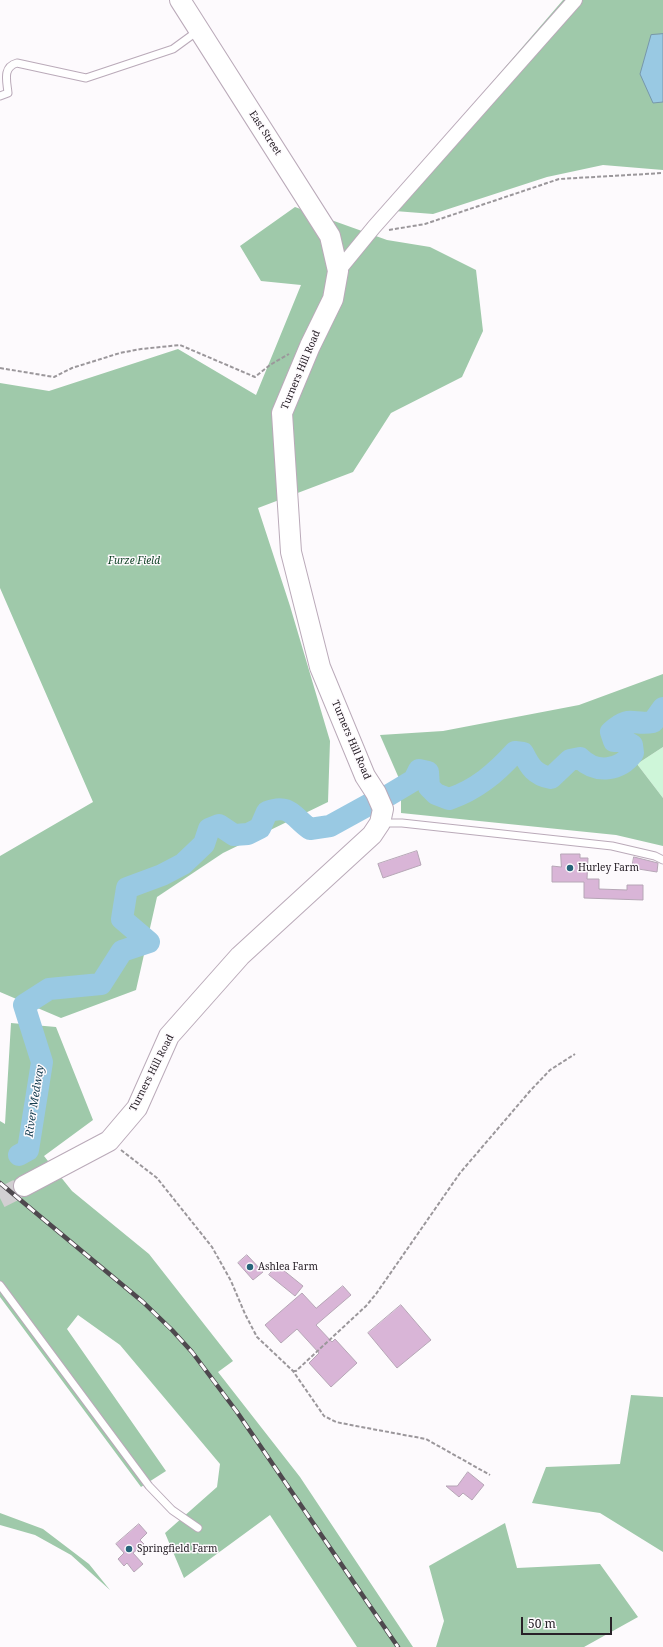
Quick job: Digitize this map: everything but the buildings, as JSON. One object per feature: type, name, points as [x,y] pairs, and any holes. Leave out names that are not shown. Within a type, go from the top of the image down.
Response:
[{"type":"main road","name":"East Street","points":[[180,0],[330,236],[338,271]]},
{"type":"main road","name":"Turners Hill Road","points":[[24,1186],[109,1141],[137,1108],[169,1036],[240,956],[372,835],[380,824],[383,809],[376,793],[365,776],[320,667],[291,552],[282,413],[310,346],[333,299],[338,271]]},
{"type":"street","points":[[338,271],[374,227],[575,0]]},
{"type":"lane","points":[[0,96],[8,93],[6,76],[8,68],[17,63],[86,78],[173,49],[199,30]]},
{"type":"lane","points":[[380,824],[402,823],[612,846],[655,856],[663,860]]},
{"type":"lane","points":[[0,1285],[149,1486],[172,1510],[198,1528]]},
{"type":"path","points":[[374,227],[378,232],[425,224],[559,179],[663,173]]},
{"type":"path","points":[[0,368],[54,377],[72,368],[120,353],[180,345],[255,377],[270,365],[304,345],[310,346]]},
{"type":"path","points":[[293,1371],[296,1371],[366,1306],[376,1294],[460,1173],[530,1091],[550,1070],[576,1054]]},
{"type":"path","points":[[109,1141],[157,1178],[212,1248],[231,1281],[257,1337],[293,1371],[324,1416],[336,1422],[426,1439],[490,1474]]},
{"type":"green space","points":[[563,0],[663,0],[663,170],[603,165],[547,177],[433,214],[382,210]]},
{"type":"green space","name":"Furze Field","points":[[295,207],[387,240],[430,247],[476,270],[483,331],[462,377],[391,413],[353,472],[258,508],[290,606],[330,741],[328,802],[223,853],[157,897],[136,990],[61,1018],[0,992],[0,856],[93,802],[0,588],[0,383],[49,391],[178,349],[256,395],[301,285],[261,281],[240,246]]},
{"type":"green space","points":[[663,674],[663,747],[637,764],[663,798],[663,846],[616,835],[401,813],[401,783],[380,735],[443,731],[579,705]]},
{"type":"green space","points":[[663,747],[663,798],[637,764]]},
{"type":"green space","points":[[11,1023],[56,1027],[93,1120],[44,1156],[72,1191],[149,1254],[233,1361],[218,1372],[300,1477],[413,1647],[357,1647],[270,1515],[184,1578],[165,1533],[217,1487],[220,1464],[120,1345],[78,1315],[67,1329],[166,1471],[141,1487],[0,1297],[0,1121],[5,1124]]},
{"type":"green space","points":[[631,1395],[663,1397],[663,1552],[600,1513],[532,1503],[546,1467],[620,1464]]},
{"type":"green space","points":[[0,1513],[43,1529],[89,1564],[110,1590],[71,1555],[35,1535],[0,1525]]},
{"type":"green space","points":[[505,1523],[517,1568],[600,1564],[638,1617],[584,1647],[436,1647],[444,1621],[429,1566]]},
{"type":"water","points":[[663,34],[663,102],[653,103],[640,74],[651,35]]},
{"type":"waterway","name":"River Medway","points":[[389,795],[414,780],[419,770],[428,772],[429,787],[436,794],[449,799],[477,786],[515,752],[523,753],[534,770],[545,777],[551,778],[570,760],[580,758],[586,763],[600,768],[615,767],[628,759],[633,753],[632,745],[625,741],[614,741],[611,732],[623,723],[627,722],[653,722],[663,708]]},
{"type":"waterway","name":"River Medway","points":[[19,1155],[28,1150],[42,1062],[24,1005],[49,989],[101,984],[122,951],[149,942],[122,919],[127,888],[162,875],[183,864],[204,844],[209,829],[219,825],[234,835],[248,834],[260,828],[267,812],[281,809],[291,813],[310,829],[330,826],[370,804]]},
{"type":"tunnel","points":[[0,1198],[24,1186]]},
{"type":"railway","points":[[0,1183],[143,1302],[192,1352],[237,1412],[398,1647]]},
{"type":"place","name":"Hurley Farm","points":[[570,868]]},
{"type":"place","name":"Ashlea Farm","points":[[250,1267]]},
{"type":"place","name":"Springfield Farm","points":[[129,1549]]}]
